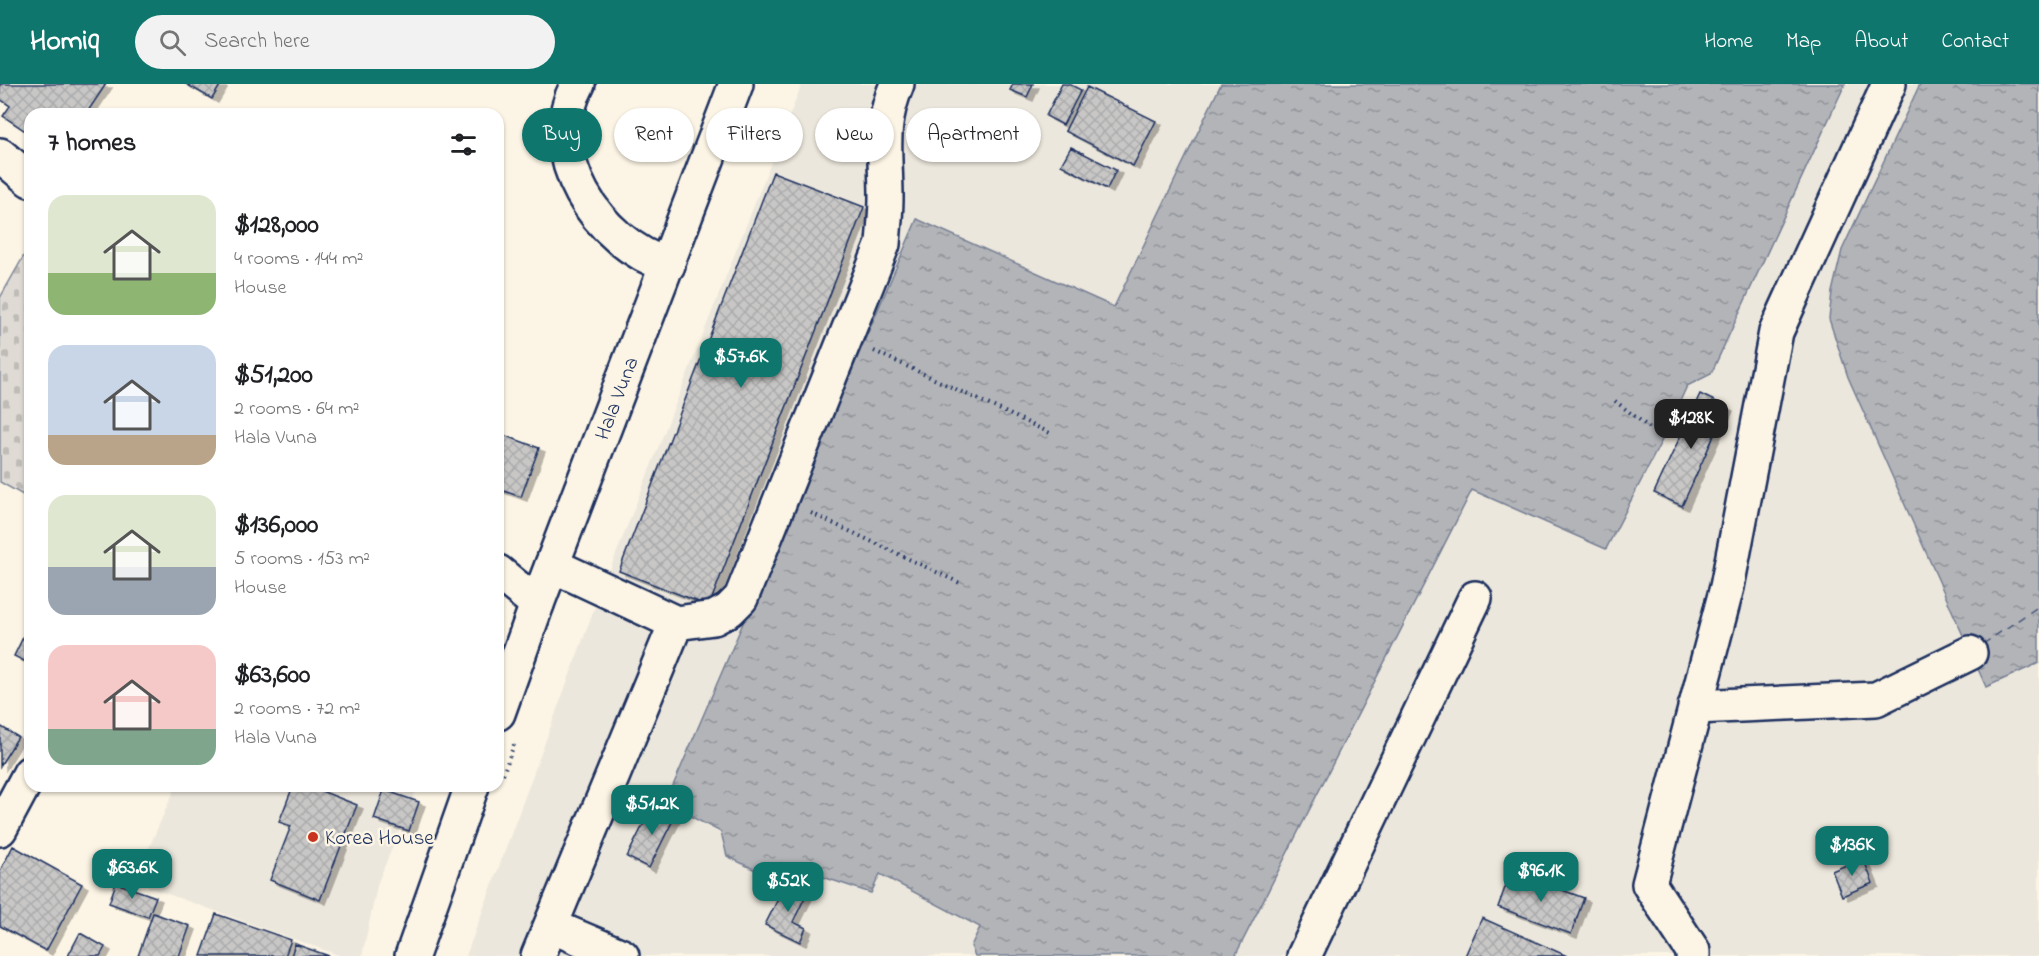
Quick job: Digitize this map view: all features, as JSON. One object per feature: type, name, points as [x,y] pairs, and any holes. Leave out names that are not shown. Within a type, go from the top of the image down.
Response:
[{"type":"main road","points":[[578,84],[570,98],[565,142],[575,179],[602,221],[623,243],[654,261],[668,265]]},
{"type":"main road","name":"Hala Vuna","points":[[504,696],[537,604],[736,84]]},
{"type":"main road","points":[[552,565],[676,623],[714,618],[729,610],[741,597],[883,244],[886,199],[883,139],[888,105],[897,84]]},
{"type":"main road","points":[[1693,956],[1693,951],[1648,884],[1727,587],[1776,332],[1889,84]]},
{"type":"main road","points":[[0,154],[24,175]]},
{"type":"main road","points":[[504,577],[537,604]]},
{"type":"main road","points":[[1304,956],[1475,598]]},
{"type":"main road","points":[[538,956],[676,623]]},
{"type":"main road","points":[[1695,707],[1876,699],[1970,653]]},
{"type":"main road","points":[[0,829],[24,784]]},
{"type":"main road","points":[[412,956],[470,792]]},
{"type":"main road","points":[[551,926],[622,956]]},
{"type":"path","points":[[1049,433],[873,350],[1049,433]]},
{"type":"path","points":[[1615,401],[1663,438]]},
{"type":"path","points":[[805,510],[962,584]]},
{"type":"shaded area","points":[[802,84],[1221,84],[1114,307],[917,219],[672,788],[682,812],[721,832],[757,871],[781,863],[870,893],[879,874],[980,927],[971,946],[975,956],[466,956],[592,615],[771,162],[803,162],[803,108],[793,108]]},
{"type":"shaded area","points":[[1845,84],[1920,84],[1842,250],[1829,319],[1848,377],[1985,687],[2039,663],[2039,956],[1235,956],[1472,489],[1644,475],[1687,386],[1711,374]]},
{"type":"shaded area","points":[[173,792],[416,792],[378,882],[362,956],[341,956],[134,882]]},
{"type":"green space","points":[[24,256],[24,496],[0,482],[0,298]]},
{"type":"water","points":[[1221,84],[1845,84],[1711,374],[1687,386],[1606,549],[1472,490],[1235,956],[975,956],[971,946],[980,927],[880,874],[871,893],[781,863],[757,871],[727,856],[721,832],[682,812],[672,788],[917,219],[1114,307]]},
{"type":"water","points":[[1920,84],[2039,84],[2039,663],[1986,687],[1848,377],[1829,319],[1832,292],[1842,250]]},
{"type":"building","points":[[0,84],[106,84],[90,108],[24,108],[24,130],[3,116],[10,106],[0,99]]},
{"type":"building","points":[[186,84],[221,84],[212,99]]},
{"type":"building","points":[[1013,84],[1033,84],[1027,97],[1010,90]]},
{"type":"building","points":[[1062,84],[1069,84],[1081,90],[1063,125],[1046,116]]},
{"type":"building","points":[[1087,87],[1156,121],[1133,166],[1065,131]]},
{"type":"building","points":[[1071,147],[1116,170],[1107,189],[1061,165]]},
{"type":"building","points":[[773,172],[864,207],[709,606],[619,571]]},
{"type":"building","points":[[1700,394],[1727,407],[1682,506],[1654,493]]},
{"type":"building","points":[[504,435],[539,448],[521,497],[504,491]]},
{"type":"building","points":[[24,635],[24,661],[14,656]]},
{"type":"building","points":[[0,726],[18,737],[0,766]]},
{"type":"building","points":[[291,792],[324,792],[357,805],[320,900],[270,880],[291,826],[279,822]]},
{"type":"building","points":[[383,792],[419,802],[409,831],[374,819]]},
{"type":"building","points":[[654,803],[676,814],[649,868],[627,857]]},
{"type":"building","points":[[13,846],[82,884],[46,951],[0,926],[0,871]]},
{"type":"building","points":[[1863,858],[1873,883],[1842,896],[1832,871]]},
{"type":"building","points":[[1511,871],[1584,898],[1571,934],[1498,907]]},
{"type":"building","points":[[116,883],[156,897],[148,917],[109,903]]},
{"type":"building","points":[[786,883],[807,893],[793,922],[806,928],[800,942],[765,925]]},
{"type":"building","points":[[153,913],[190,926],[179,956],[138,956]]},
{"type":"building","points":[[216,914],[291,940],[285,956],[201,956]]},
{"type":"building","points":[[1482,918],[1567,956],[1465,956]]},
{"type":"building","points":[[80,933],[105,947],[100,956],[68,956]]},
{"type":"building","points":[[295,944],[329,956],[291,956]]},
{"type":"ferry route","points":[[1983,644],[2039,606]]},
{"type":"place","name":"Korea House","points":[[313,837]]}]
